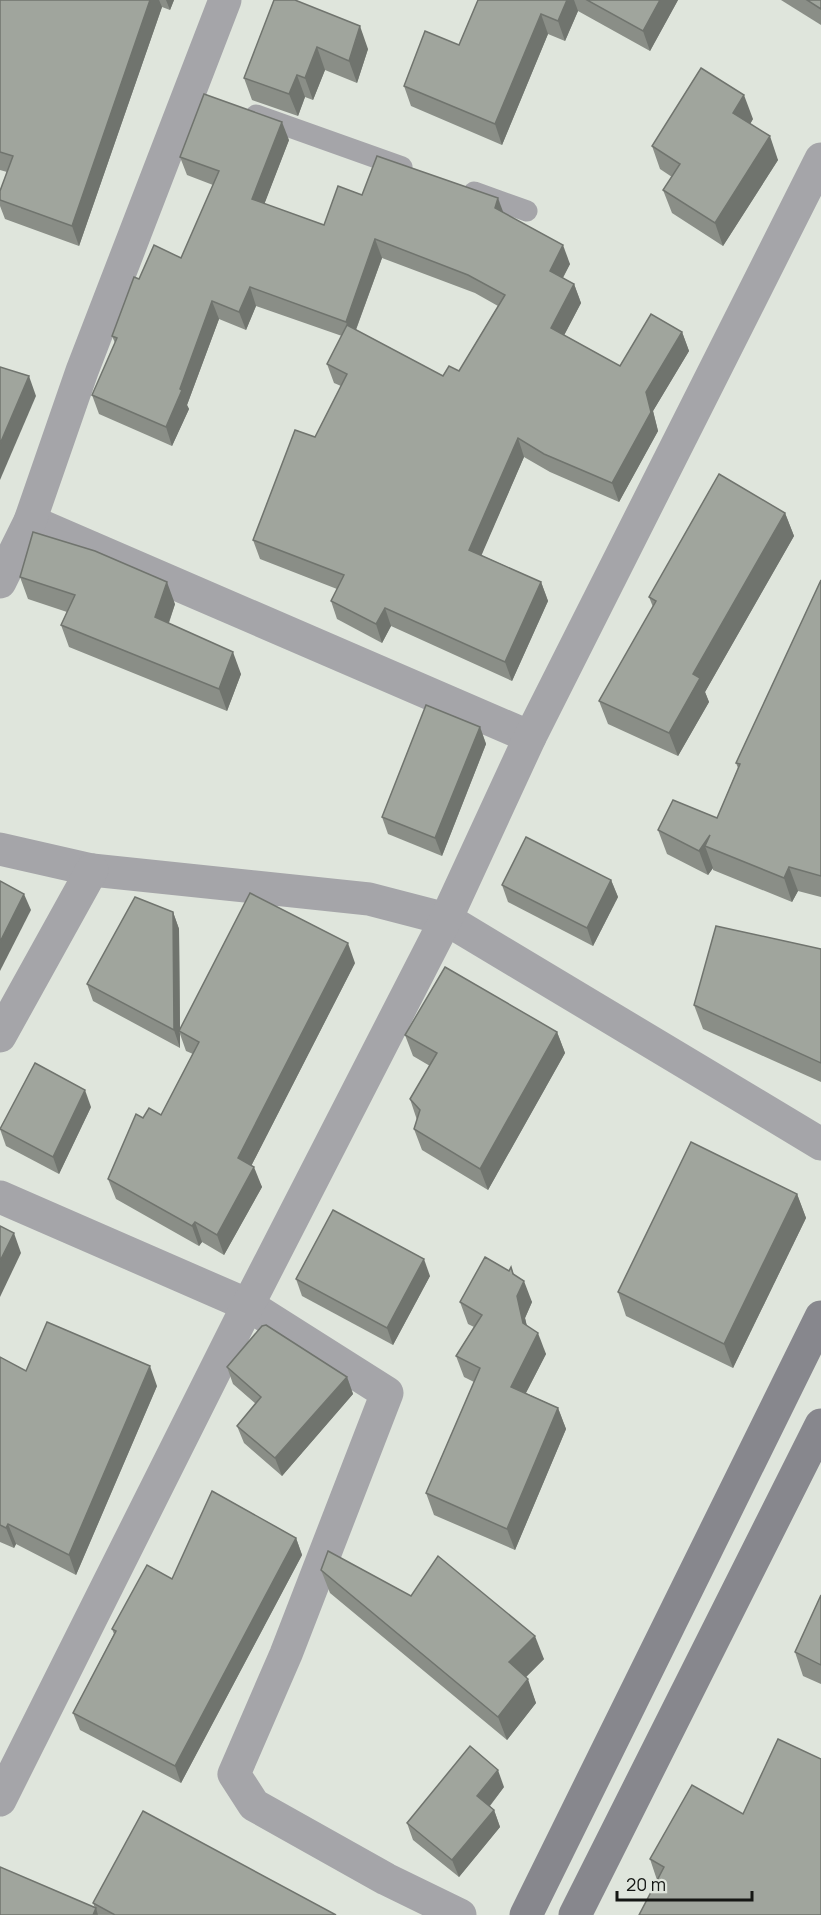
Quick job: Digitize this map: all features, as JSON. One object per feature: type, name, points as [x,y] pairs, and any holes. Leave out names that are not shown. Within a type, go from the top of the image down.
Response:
[{"type":"main road","points":[[526,1915],[821,1317]]},
{"type":"main road","points":[[576,1915],[821,1425]]},
{"type":"street","points":[[0,582],[30,521],[82,371],[202,96],[225,0]]},
{"type":"street","points":[[0,1800],[248,1305],[446,919],[530,737],[821,159]]},
{"type":"street","points":[[30,521],[530,737]]},
{"type":"street","points":[[0,849],[92,870],[369,899],[409,907],[446,919],[821,1144]]},
{"type":"street","points":[[0,1036],[92,870]]},
{"type":"street","points":[[0,1197],[248,1305],[387,1393],[290,1643],[234,1774],[254,1805],[386,1879],[460,1915]]},
{"type":"lane","points":[[236,108],[426,175]]},
{"type":"lane","points":[[460,187],[527,211]]},
{"type":"building","points":[[0,0],[150,0],[72,226],[0,200],[0,191],[13,156],[0,152]]},
{"type":"building","points":[[274,0],[295,0],[360,26],[349,61],[317,47],[305,78],[297,75],[289,94],[244,78]]},
{"type":"building","points":[[478,0],[567,0],[558,21],[541,14],[495,124],[404,86],[425,31],[459,45]]},
{"type":"building","points":[[587,0],[660,0],[643,31]]},
{"type":"building","points":[[807,0],[821,0],[821,9]]},
{"type":"building","points":[[701,68],[744,95],[733,113],[770,136],[715,223],[663,190],[680,164],[652,146]]},
{"type":"building","points":[[204,94],[282,122],[252,199],[324,225],[338,186],[362,195],[377,156],[498,198],[495,208],[563,245],[550,271],[574,284],[551,328],[620,366],[651,314],[682,332],[646,392],[651,412],[612,483],[544,454],[518,438],[469,550],[541,582],[505,662],[385,608],[376,624],[331,601],[344,575],[253,540],[295,430],[315,437],[347,374],[327,364],[347,325],[443,376],[449,366],[459,371],[505,295],[468,275],[375,239],[346,322],[250,287],[239,312],[212,301],[180,389],[182,390],[166,427],[92,395],[117,338],[112,336],[134,277],[139,279],[154,245],[181,258],[219,171],[180,157]]},
{"type":"building","points":[[0,367],[29,376],[0,444]]},
{"type":"building","points":[[719,474],[785,513],[693,674],[700,678],[669,733],[599,701],[656,601],[649,597]]},
{"type":"building","points":[[33,532],[95,551],[167,582],[155,617],[233,652],[219,689],[61,625],[75,595],[20,577]]},
{"type":"building","points":[[821,580],[821,876],[789,867],[784,878],[705,846],[710,835],[699,851],[658,830],[673,800],[717,818],[740,764],[736,763]]},
{"type":"building","points":[[426,705],[480,727],[435,838],[382,817]]},
{"type":"building","points":[[526,837],[611,880],[587,928],[502,885]]},
{"type":"building","points":[[0,881],[24,894],[0,942]]},
{"type":"building","points":[[250,893],[348,943],[238,1158],[254,1167],[217,1235],[195,1222],[192,1226],[108,1179],[136,1114],[143,1118],[149,1108],[161,1115],[199,1042],[179,1031]]},
{"type":"building","points":[[135,897],[173,912],[174,1030],[87,984]]},
{"type":"building","points":[[716,926],[821,949],[821,1063],[694,1005]]},
{"type":"building","points":[[445,967],[557,1032],[480,1169],[414,1129],[420,1110],[410,1099],[437,1053],[405,1035]]},
{"type":"building","points":[[35,1063],[85,1090],[53,1157],[0,1129]]},
{"type":"building","points":[[691,1142],[797,1194],[724,1344],[618,1292]]},
{"type":"building","points":[[333,1210],[424,1259],[387,1328],[296,1279]]},
{"type":"building","points":[[0,1226],[14,1233],[0,1261]]},
{"type":"building","points":[[485,1257],[509,1271],[511,1267],[513,1274],[524,1281],[517,1296],[523,1323],[538,1333],[511,1387],[558,1408],[507,1529],[426,1493],[480,1368],[456,1356],[482,1315],[460,1302]]},
{"type":"building","points":[[47,1322],[150,1366],[69,1555],[8,1524],[6,1528],[0,1525],[0,1357],[26,1371]]},
{"type":"building","points":[[266,1325],[347,1377],[275,1458],[237,1426],[261,1397],[227,1367],[262,1326]]},
{"type":"building","points":[[212,1491],[296,1538],[175,1766],[73,1713],[116,1631],[112,1629],[147,1565],[172,1579]]},
{"type":"building","points":[[328,1551],[411,1596],[438,1556],[535,1636],[509,1662],[528,1679],[498,1717],[321,1570]]},
{"type":"building","points":[[821,1595],[821,1665],[795,1652]]},
{"type":"building","points":[[778,1739],[821,1759],[821,1915],[639,1915],[664,1867],[650,1859],[692,1785],[743,1814]]},
{"type":"building","points":[[470,1746],[498,1770],[477,1796],[494,1810],[452,1860],[407,1823]]},
{"type":"building","points":[[143,1811],[336,1915],[115,1915],[93,1903]]},
{"type":"building","points":[[0,1867],[96,1908],[93,1915],[0,1915]]}]
